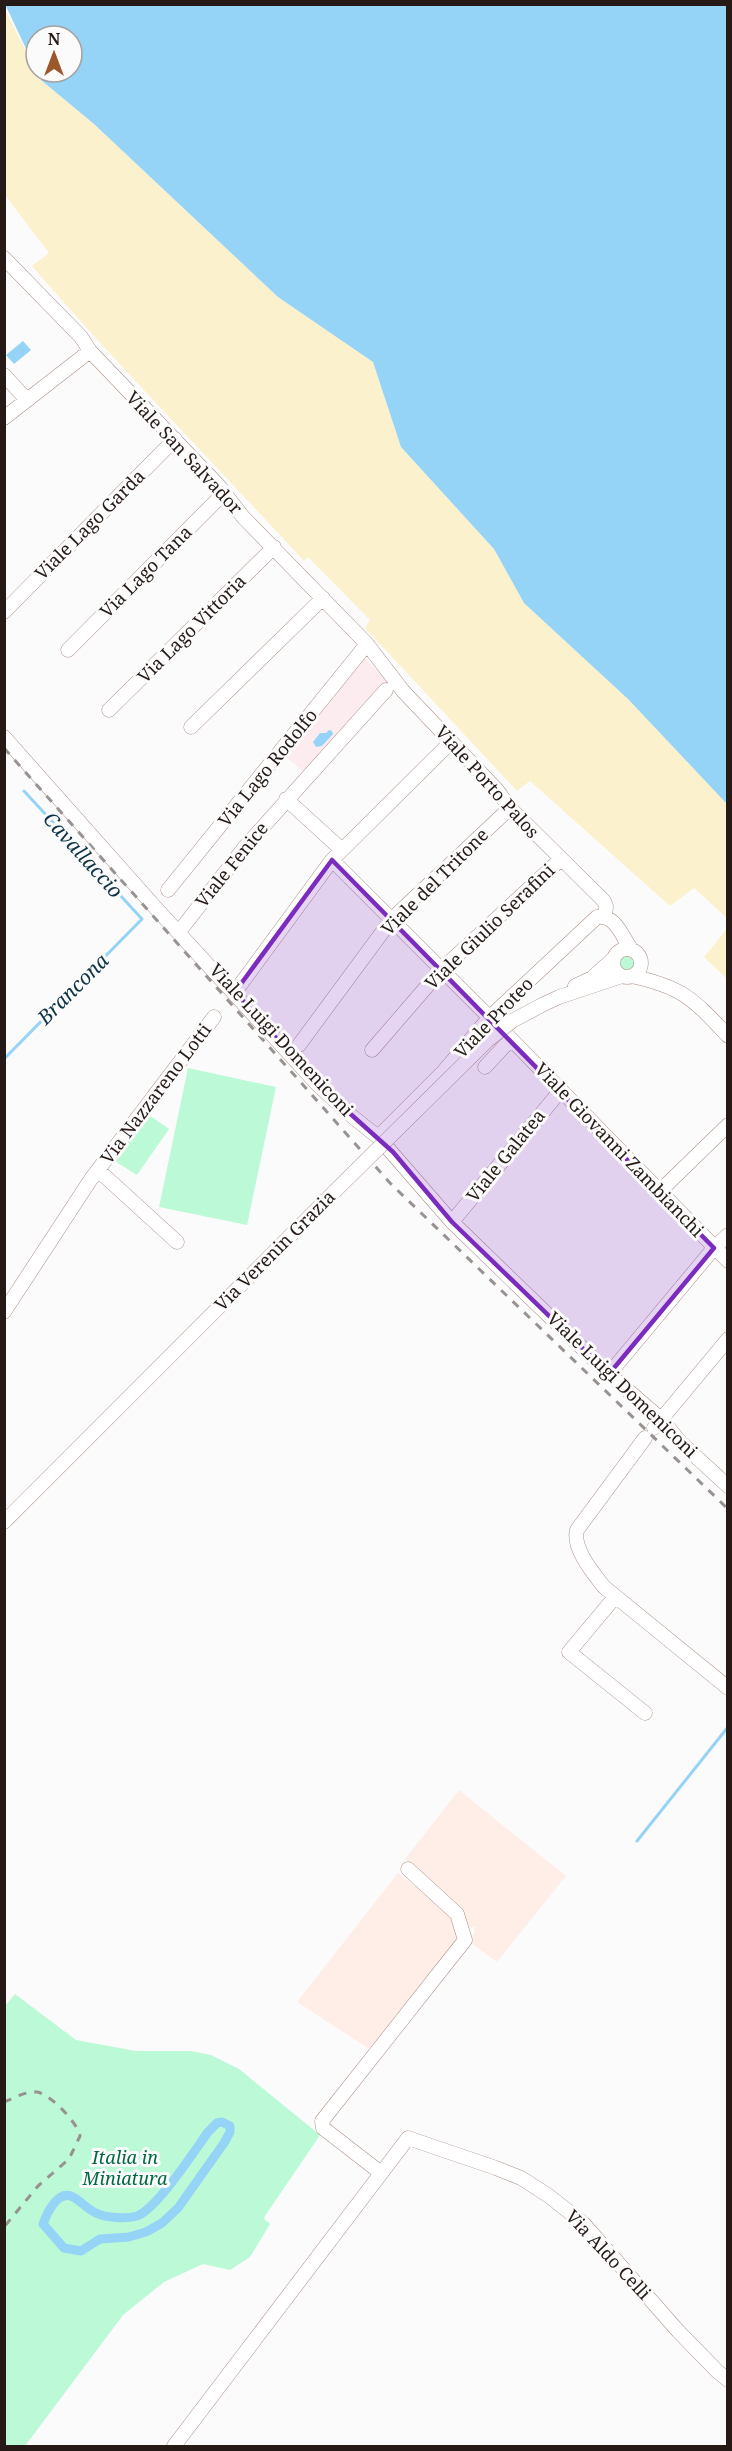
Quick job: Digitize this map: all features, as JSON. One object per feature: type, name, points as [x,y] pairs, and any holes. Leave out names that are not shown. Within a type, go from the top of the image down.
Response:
[{"type":"street","name":"Viale San Salvador","points":[[4,258],[41,298],[51,304],[90,351],[155,422],[175,439],[243,517],[367,644]]},
{"type":"street","points":[[4,418],[90,351]]},
{"type":"street","points":[[4,375],[27,400]]},
{"type":"street","name":"Viale Lago Garda","points":[[4,612],[175,439]]},
{"type":"street","name":"Via Lago Tana","points":[[68,650],[224,493]]},
{"type":"street","name":"Via Lago Vittoria","points":[[109,710],[274,547]]},
{"type":"street","points":[[191,727],[323,598]]},
{"type":"street","name":"Viale Porto Palos","points":[[367,644],[403,691],[497,790],[510,808],[604,901],[610,921]]},
{"type":"street","name":"Via Lago Rodolfo","points":[[168,890],[367,644]]},
{"type":"street","name":"Viale Fenice","points":[[179,932],[244,848],[386,690]]},
{"type":"street","name":"Viale Luigi Domeniconi","points":[[4,737],[317,1084],[378,1137],[452,1222],[609,1374],[654,1429],[681,1443],[726,1482]]},
{"type":"street","points":[[235,992],[337,855],[451,742]]},
{"type":"street","points":[[286,799],[337,855]]},
{"type":"street","name":"Viale del Tritone","points":[[299,1045],[392,919],[510,808]]},
{"type":"street","name":"Viale Giovanni Zambianchi","points":[[337,855],[392,919],[441,970],[728,1261]]},
{"type":"street","name":"Viale Giulio Serafini","points":[[372,1050],[441,970],[561,859]]},
{"type":"street","name":"Viale Proteo","points":[[378,1137],[443,1072],[489,1018],[597,917],[610,921]]},
{"type":"street","points":[[610,921],[631,950],[638,955],[641,963],[638,971],[627,976]]},
{"type":"street","points":[[610,921],[615,971],[673,988],[692,999],[728,1036]]},
{"type":"street","points":[[614,957],[622,950],[631,950]]},
{"type":"street","name":"Via Verenin Grazia","points":[[559,997],[564,992],[592,978],[614,957]]},
{"type":"street","name":"Via Verenin Grazia","points":[[4,1522],[488,1040],[512,1021],[559,997],[627,976]]},
{"type":"street","name":"Via Nazzareno Lotti","points":[[4,1312],[66,1215],[98,1170],[214,1017]]},
{"type":"street","points":[[485,1067],[511,1039]]},
{"type":"street","name":"Viale Galatea","points":[[452,1222],[561,1090]]},
{"type":"street","points":[[658,1192],[728,1125]]},
{"type":"street","name":"Via Nazzareno Lotti","points":[[98,1170],[177,1242]]},
{"type":"street","points":[[609,1374],[714,1248],[728,1235]]},
{"type":"street","points":[[728,1339],[654,1429],[580,1525],[575,1536],[594,1574],[615,1597],[728,1688]]},
{"type":"street","points":[[615,1597],[569,1652],[645,1713]]},
{"type":"street","points":[[381,2173],[322,2128],[322,2121],[465,1940],[457,1914],[408,1869]]},
{"type":"street","name":"Via Aldo Celli","points":[[174,2446],[408,2138],[521,2178],[549,2196],[583,2223],[678,2331],[728,2380]]},
{"type":"highlighted area","points":[[332,860],[714,1248],[609,1374],[452,1222],[393,1152],[317,1084],[235,992]]},
{"type":"shaded area","points":[[363,656],[388,682],[305,773],[285,756]]},
{"type":"shaded area","points":[[459,1790],[566,1876],[497,1962],[470,1942],[475,1931],[474,1927],[464,1927],[465,1915],[405,1859]]},
{"type":"shaded area","points":[[398,1873],[417,1888],[421,1886],[451,1914],[459,1938],[371,2050],[297,2002]]},
{"type":"green space","points":[[624,956],[630,956],[634,963],[630,970],[624,970],[620,966],[620,960]]},
{"type":"green space","points":[[188,1068],[276,1087],[247,1225],[159,1207]]},
{"type":"green space","points":[[146,1113],[169,1129],[137,1175],[113,1160]]},
{"type":"green space","name":"Italia in Miniatura","points":[[15,1994],[76,2040],[136,2051],[191,2051],[211,2055],[239,2069],[320,2135],[265,2216],[264,2219],[270,2224],[250,2257],[230,2270],[203,2264],[164,2282],[123,2315],[25,2446],[5,2446],[4,2007]]},
{"type":"sand","points":[[4,8],[24,47],[24,84],[46,84],[94,124],[278,297],[373,362],[401,447],[494,549],[524,603],[628,699],[727,804],[727,918],[694,888],[670,906],[530,781],[517,791],[365,628],[370,620],[308,557],[304,561],[32,266],[49,253],[5,195]]},
{"type":"sand","points":[[727,929],[727,979],[704,957]]},
{"type":"water","points":[[5,4],[727,5],[727,804],[628,699],[524,603],[494,549],[401,447],[373,362],[278,297],[94,124],[46,84],[84,84],[84,24],[24,24],[24,44]]},
{"type":"water","points":[[23,341],[31,350],[14,364],[6,355]]},
{"type":"water","points":[[329,730],[333,734],[322,746],[316,747],[313,742],[320,733],[326,733]]},
{"type":"waterway","name":"Brancona","points":[[4,1059],[142,919],[24,791]]},
{"type":"waterway","points":[[637,1841],[728,1727]]},
{"type":"waterway","points":[[222,2122],[230,2126],[230,2132],[224,2143],[178,2208],[162,2223],[146,2232],[129,2237],[100,2239],[81,2251],[64,2248],[43,2224],[54,2203],[68,2195],[100,2215],[116,2218],[137,2216],[154,2203],[208,2132],[217,2123],[222,2122]]},
{"type":"railway","points":[[4,748],[390,1183],[728,1509]]},
{"type":"railway","points":[[4,2102],[29,2093],[42,2094],[56,2103],[69,2117],[80,2136],[69,2159],[38,2186],[4,2227]]},
{"type":"water label","name":"Cavallaccio","points":[[83,855]]}]
